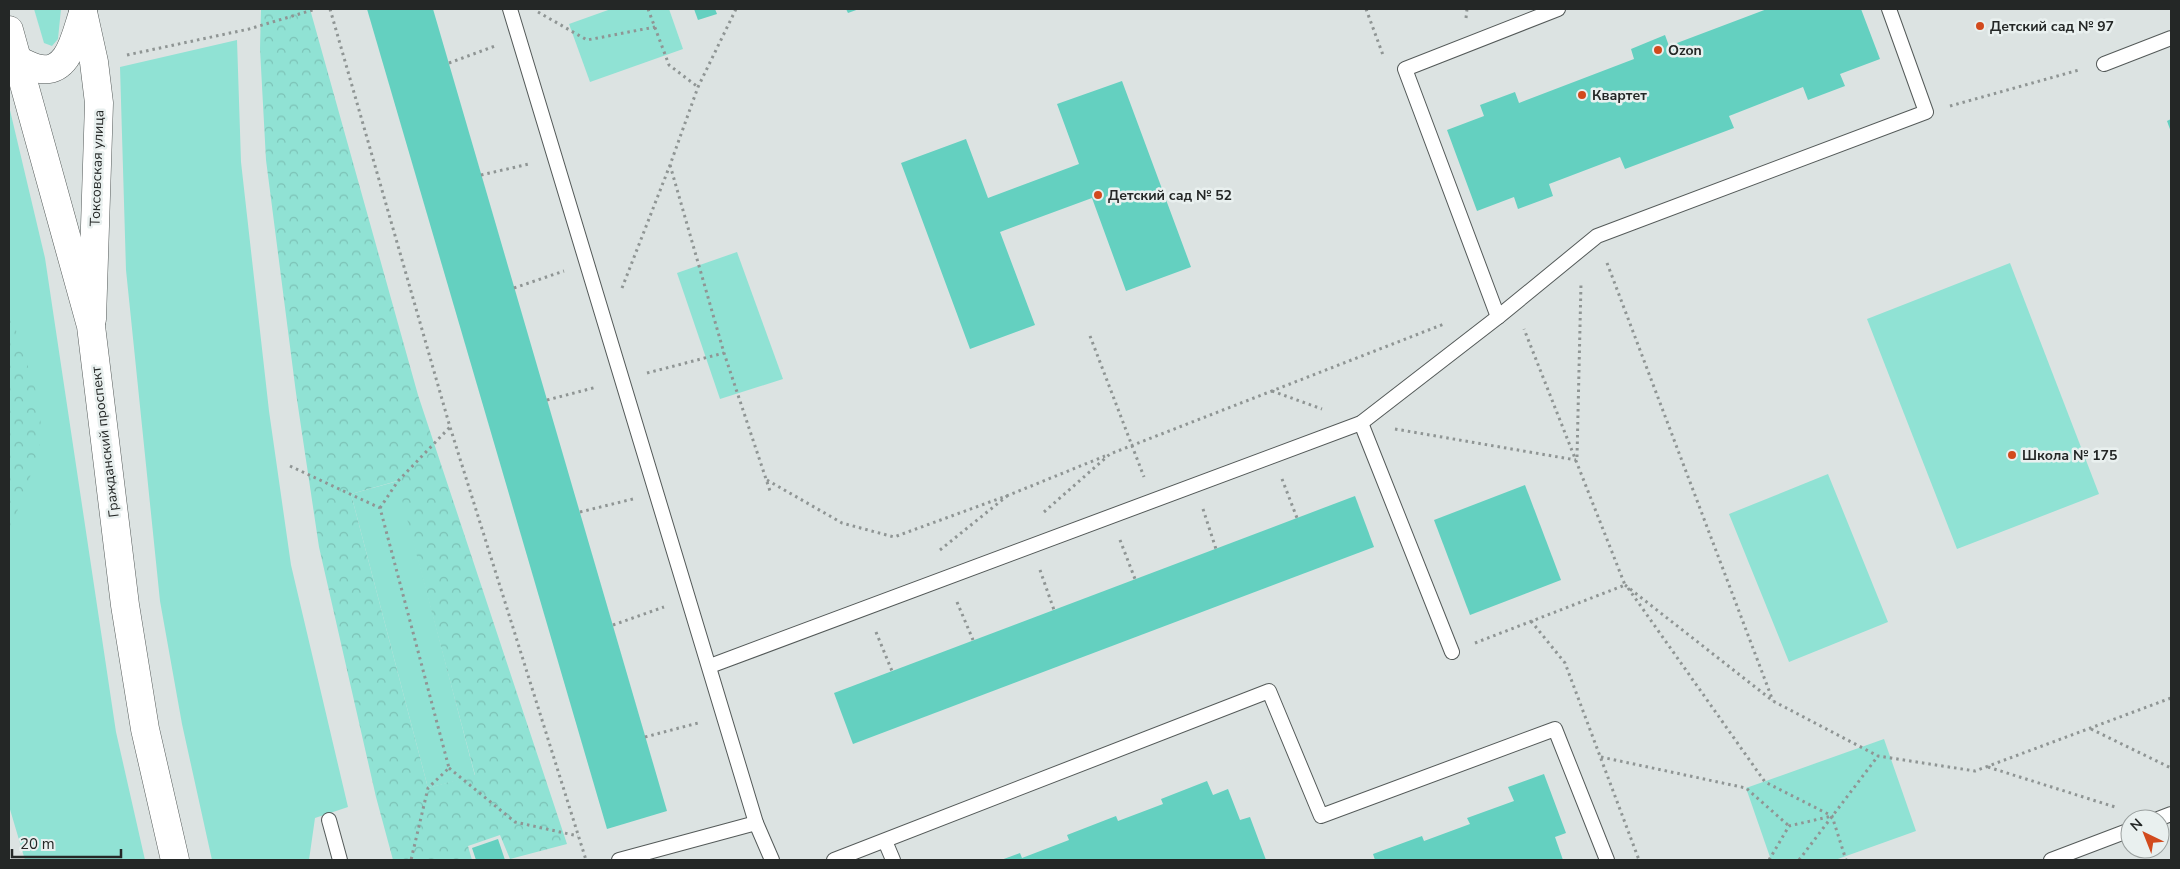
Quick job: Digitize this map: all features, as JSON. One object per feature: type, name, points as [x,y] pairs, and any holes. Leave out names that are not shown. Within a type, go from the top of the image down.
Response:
[{"type":"main road","name":"Токсовская улица","points":[[83,10],[94,62],[99,104],[91,326]]},
{"type":"main road","name":"Токсовская улица","points":[[18,60],[36,68],[53,69],[68,56],[83,10]]},
{"type":"main road","name":"Гражданский проспект","points":[[9,30],[91,326],[125,605],[145,729],[175,860]]},
{"type":"lane","points":[[510,9],[756,823],[772,860]]},
{"type":"lane","points":[[1498,317],[1405,69],[1558,9]]},
{"type":"lane","points":[[710,666],[867,609],[1361,423],[1498,317],[1597,236],[1926,112],[1889,9]]},
{"type":"lane","points":[[2104,64],[2171,38]]},
{"type":"lane","points":[[1361,423],[1452,652]]},
{"type":"lane","points":[[834,860],[1269,691],[1321,816],[1555,729],[1607,860]]},
{"type":"lane","points":[[329,820],[340,860]]},
{"type":"lane","points":[[619,860],[652,856],[756,823]]},
{"type":"lane","points":[[2051,860],[2120,834]]},
{"type":"lane","points":[[885,841],[893,860]]},
{"type":"path","points":[[94,62],[249,29],[316,9]]},
{"type":"path","points":[[330,9],[450,427],[586,860]]},
{"type":"path","points":[[533,9],[587,40],[654,27]]},
{"type":"path","points":[[648,9],[669,65],[698,87]]},
{"type":"path","points":[[607,326],[670,165],[698,87],[736,9]]},
{"type":"path","points":[[1366,9],[1386,64]]},
{"type":"path","points":[[449,63],[518,38]]},
{"type":"path","points":[[1926,112],[2104,64]]},
{"type":"path","points":[[481,175],[556,158]]},
{"type":"path","points":[[670,165],[724,353],[771,494]]},
{"type":"path","points":[[1597,236],[1773,702]]},
{"type":"path","points":[[1577,460],[1582,248]]},
{"type":"path","points":[[514,288],[588,263]]},
{"type":"path","points":[[1514,303],[1625,585],[1765,782],[1832,816],[1846,860]]},
{"type":"path","points":[[767,480],[842,523],[894,537],[1009,495],[1131,445],[1451,321]]},
{"type":"path","points":[[1090,336],[1153,501]]},
{"type":"path","points":[[1272,391],[1361,423],[1577,460]]},
{"type":"path","points":[[450,427],[398,481],[380,508],[449,768],[515,822],[578,836]]},
{"type":"path","points":[[1043,513],[1110,454]]},
{"type":"path","points":[[1273,456],[1297,518]]},
{"type":"path","points":[[290,466],[380,508]]},
{"type":"path","points":[[1195,485],[1216,548]]},
{"type":"path","points":[[580,512],[657,493]]},
{"type":"path","points":[[1111,517],[1135,579]]},
{"type":"path","points":[[1031,547],[1054,610]]},
{"type":"path","points":[[948,578],[973,640]]},
{"type":"path","points":[[1625,585],[1773,702],[1878,756],[1975,771],[2171,698]]},
{"type":"path","points":[[1452,652],[1625,585]]},
{"type":"path","points":[[613,625],[689,599]]},
{"type":"path","points":[[867,609],[892,671]]},
{"type":"path","points":[[1531,621],[1565,663],[1639,860]]},
{"type":"path","points":[[645,737],[724,715]]},
{"type":"path","points":[[2090,728],[2171,768]]},
{"type":"path","points":[[1799,860],[1878,756]]},
{"type":"path","points":[[1600,757],[1746,788],[1789,826]]},
{"type":"path","points":[[1987,767],[2116,807]]},
{"type":"path","points":[[411,860],[428,788],[449,768]]},
{"type":"path","points":[[1769,860],[1789,826],[1832,816]]},
{"type":"green space","points":[[34,9],[61,9],[58,39],[52,46],[44,43]]},
{"type":"green space","points":[[261,9],[310,9],[418,395],[567,844],[510,859],[500,835],[468,846],[472,860],[393,860],[376,797],[319,547],[296,393],[266,160],[260,49]],"holes":[[[397,481],[475,775],[428,788],[351,494]]]},
{"type":"green space","points":[[611,9],[669,9],[683,49],[590,82],[569,24]]},
{"type":"green space","points":[[237,40],[241,162],[269,411],[291,565],[348,807],[315,818],[309,860],[212,860],[182,724],[160,601],[126,270],[120,67]]},
{"type":"green space","points":[[9,106],[45,258],[116,732],[145,860],[25,860],[9,806]]},
{"type":"green space","points":[[737,252],[783,379],[720,399],[677,273]]},
{"type":"green space","points":[[2010,263],[2099,494],[1957,549],[1867,319]]},
{"type":"green space","points":[[9,309],[38,397],[42,436],[25,494],[9,529]]},
{"type":"green space","points":[[1828,474],[1888,622],[1789,662],[1729,514]]},
{"type":"green space","points":[[398,481],[475,776],[428,788],[351,494]]},
{"type":"green space","points":[[1884,739],[1916,831],[1835,860],[1771,860],[1746,788]]},
{"type":"building","points":[[367,9],[433,9],[667,811],[607,829]]},
{"type":"building","points":[[694,9],[715,9],[717,14],[698,20]]},
{"type":"building","points":[[846,9],[859,9],[848,13]]},
{"type":"building","points":[[1767,9],[1861,9],[1880,59],[1840,74],[1845,86],[1808,100],[1803,87],[1729,116],[1734,128],[1625,169],[1620,157],[1549,184],[1553,196],[1518,209],[1514,197],[1477,211],[1447,130],[1484,116],[1480,105],[1515,92],[1519,103],[1634,59],[1631,49],[1665,35],[1669,46]]},
{"type":"building","points":[[1122,81],[1191,267],[1126,291],[1092,198],[1000,232],[1035,325],[970,349],[901,163],[966,139],[988,198],[1079,164],[1057,104]]},
{"type":"building","points":[[2171,119],[2171,132],[2167,121]]},
{"type":"building","points":[[1525,485],[1561,580],[1470,615],[1434,520]]},
{"type":"building","points":[[1355,496],[1374,547],[853,744],[834,693]]},
{"type":"building","points":[[1544,774],[1566,833],[1555,837],[1563,860],[1375,860],[1373,854],[1422,836],[1424,841],[1470,824],[1467,818],[1514,801],[1508,787]]},
{"type":"building","points":[[1207,781],[1213,795],[1228,789],[1240,820],[1250,817],[1266,860],[1001,860],[1020,853],[1022,858],[1069,840],[1067,835],[1116,816],[1118,821],[1163,804],[1161,799]]},
{"type":"building","points":[[498,839],[505,860],[476,860],[472,848]]},
{"type":"place","name":"Детский сад № 97","points":[[1980,26]]},
{"type":"place","name":"Ozon","points":[[1658,50]]},
{"type":"place","name":"Квартет","points":[[1582,95]]},
{"type":"place","name":"Детский сад № 52","points":[[1098,195]]},
{"type":"place","name":"Школа № 175","points":[[2012,455]]}]
